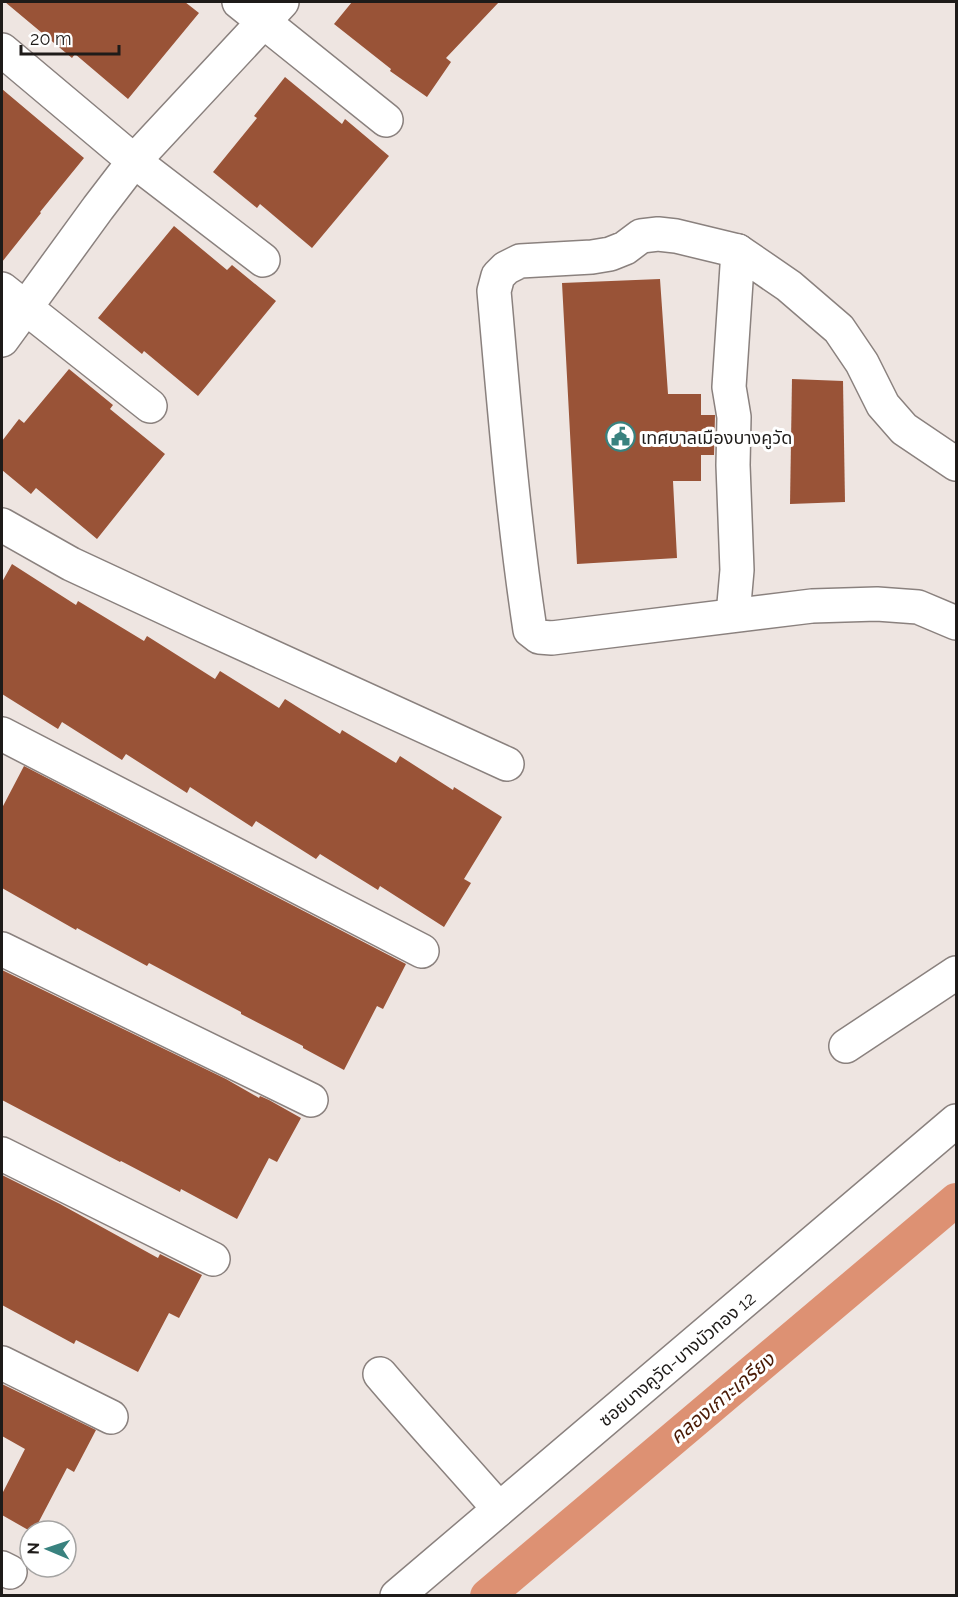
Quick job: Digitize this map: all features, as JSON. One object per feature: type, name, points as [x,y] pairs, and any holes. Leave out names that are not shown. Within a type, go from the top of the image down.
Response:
[{"type":"street","points":[[2,340],[13,298],[98,208],[134,161],[262,8],[386,120]]},
{"type":"street","points":[[2,50],[134,161],[262,260]]},
{"type":"street","points":[[957,464],[904,429],[883,405],[862,363],[839,329],[789,286],[738,251],[658,234],[641,236],[625,248],[610,254],[520,261],[506,268],[498,276],[494,291],[521,573],[530,630],[539,637],[552,638],[812,606],[877,604],[918,607],[957,623]]},
{"type":"street","points":[[733,615],[738,570],[733,465],[734,417],[729,387],[738,251]]},
{"type":"street","points":[[13,298],[150,406]]},
{"type":"street","points":[[2,525],[71,564],[507,764]]},
{"type":"street","points":[[2,734],[422,951]]},
{"type":"street","points":[[2,949],[311,1100]]},
{"type":"street","points":[[846,1046],[957,974]]},
{"type":"street","name":"ซอยบางคูวัด-บางบัวทอง 12","points":[[396,1596],[957,1121]]},
{"type":"street","points":[[2,1154],[213,1259]]},
{"type":"street","points":[[2,1363],[111,1417]]},
{"type":"street","points":[[380,1374],[499,1509]]},
{"type":"building","points":[[5,2],[185,2],[199,13],[128,99],[75,54],[72,58]]},
{"type":"building","points":[[352,2],[499,2],[446,58],[451,62],[427,97],[390,71],[391,69],[334,24]]},
{"type":"building","points":[[285,77],[342,124],[345,119],[389,156],[312,248],[260,204],[257,208],[213,172],[257,118],[254,116]]},
{"type":"building","points":[[2,89],[84,158],[2,262]]},
{"type":"building","points":[[174,226],[227,270],[232,265],[276,301],[198,396],[144,351],[142,354],[98,318]]},
{"type":"building","name":"เทศบาลเมืองบางคูวัด","points":[[660,279],[668,394],[701,394],[701,415],[715,415],[714,455],[701,455],[701,481],[673,481],[677,558],[577,564],[562,283]]},
{"type":"building","points":[[69,369],[113,405],[110,409],[165,454],[97,539],[36,488],[31,494],[2,470],[2,441],[19,419],[24,423]]},
{"type":"building","points":[[792,379],[843,381],[845,502],[790,504]]},
{"type":"building","points":[[12,564],[76,605],[78,601],[144,641],[147,636],[215,679],[220,671],[279,708],[285,699],[340,734],[342,730],[396,763],[400,756],[453,790],[454,787],[502,817],[464,879],[471,883],[444,927],[380,886],[378,890],[320,854],[316,859],[256,821],[252,827],[190,787],[187,793],[126,754],[122,760],[62,722],[58,729],[2,694],[2,582]]},
{"type":"building","points":[[24,766],[406,964],[383,1009],[377,1006],[344,1070],[149,963],[147,966],[77,928],[76,930],[2,888],[2,808]]},
{"type":"building","points":[[2,970],[226,1079],[259,1098],[260,1096],[269,1100],[301,1118],[277,1162],[269,1158],[237,1219],[181,1189],[180,1192],[120,1162],[2,1100]]},
{"type":"building","points":[[2,1175],[158,1258],[160,1254],[202,1275],[179,1318],[169,1313],[138,1372],[76,1340],[74,1344],[2,1305]]},
{"type":"building","points":[[2,1384],[96,1430],[74,1472],[67,1468],[40,1519],[18,1519],[18,1524],[2,1515],[2,1494],[25,1449],[2,1436]]},
{"type":"waterway","name":"คลองเกาะเกรียง","points":[[487,1596],[956,1200]]},
{"type":"place","name":"เทศบาลเมืองบางคูวัด","points":[[620,437]]}]
